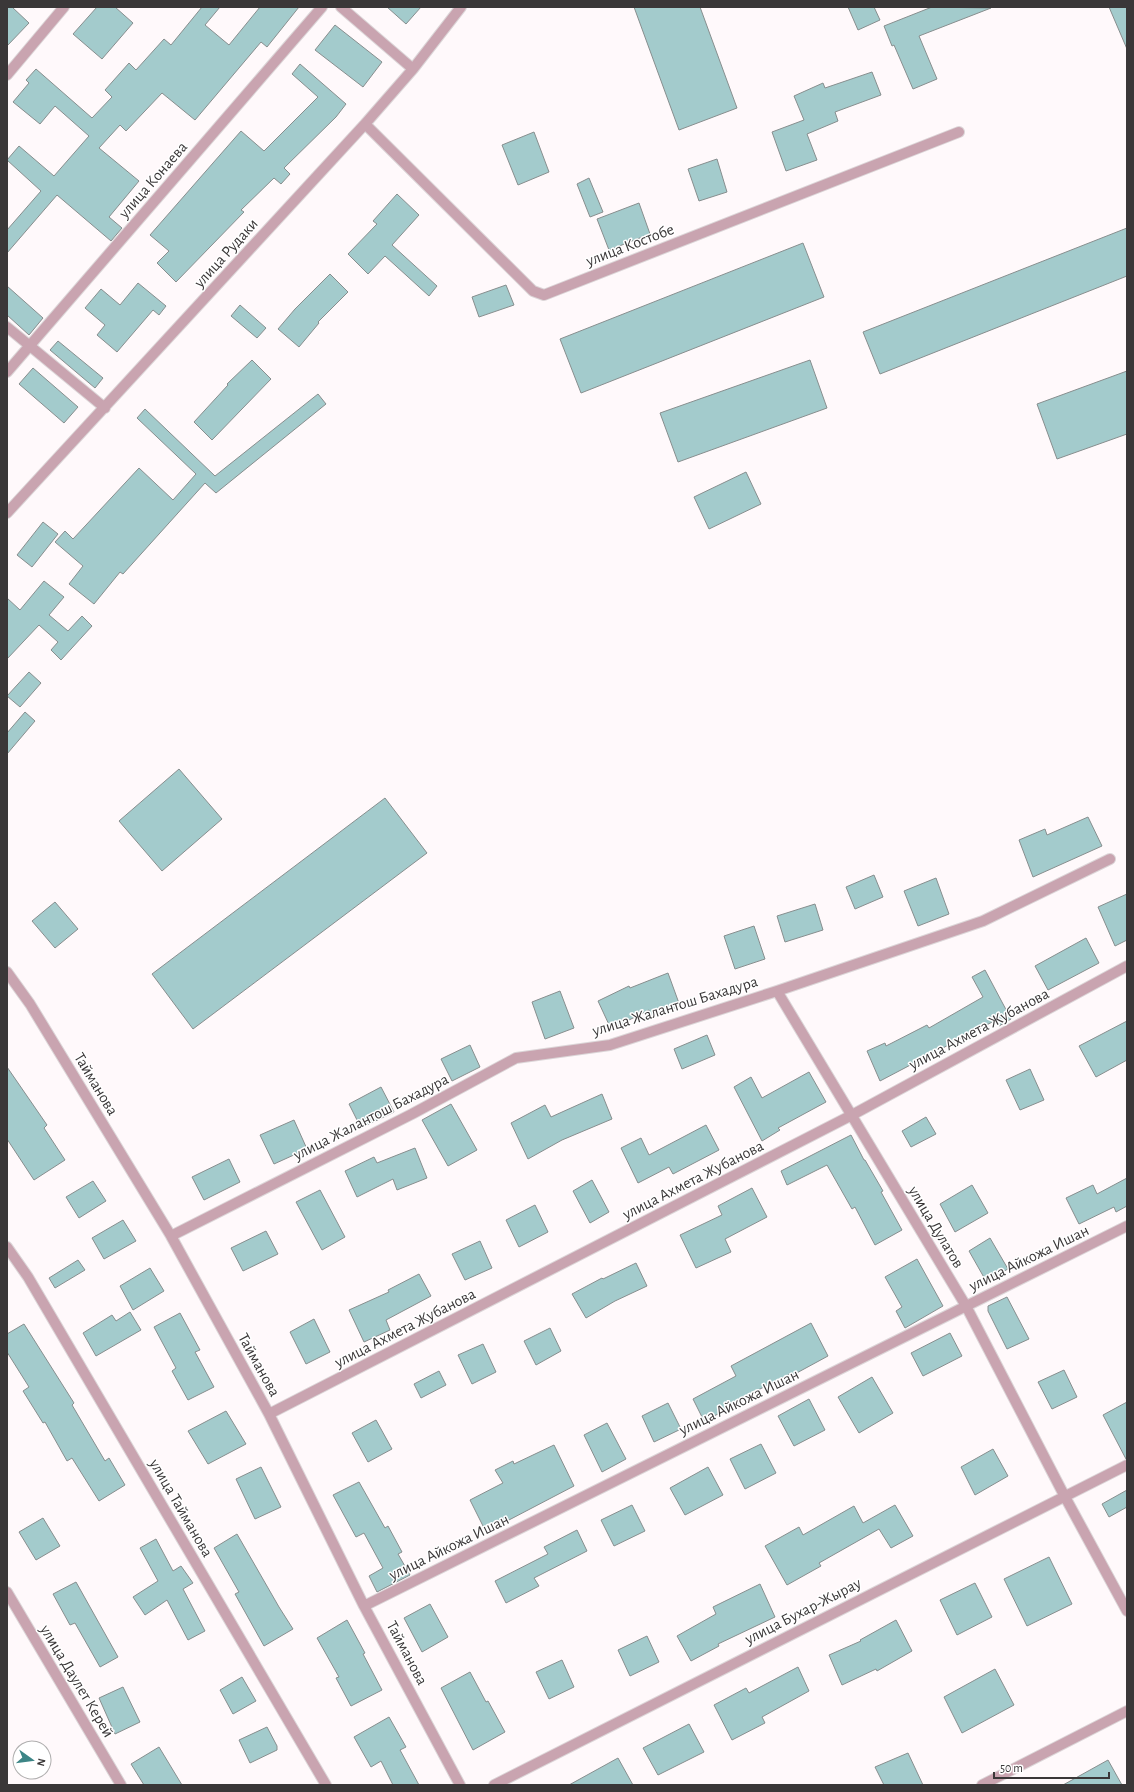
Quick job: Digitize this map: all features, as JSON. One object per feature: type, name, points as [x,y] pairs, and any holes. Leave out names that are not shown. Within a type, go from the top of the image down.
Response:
[{"type":"street","points":[[7,75],[64,7]]},
{"type":"street","name":"улица Конаева","points":[[7,372],[322,7]]},
{"type":"street","points":[[341,7],[412,69]]},
{"type":"street","name":"улица Рудаки","points":[[7,513],[365,124],[412,69],[461,7]]},
{"type":"street","name":"улица Костобе","points":[[365,124],[533,291],[544,295],[959,132]]},
{"type":"street","points":[[7,327],[105,408]]},
{"type":"street","name":"улица Жалантош Бахадура","points":[[171,1236],[412,1114],[516,1058],[610,1045],[777,991],[983,921],[1110,859]]},
{"type":"street","name":"улица Ахмета Жубанова","points":[[269,1414],[852,1115],[1127,966]]},
{"type":"street","name":"Тайманова","points":[[7,972],[30,1004],[171,1236],[269,1414],[364,1606],[460,1785]]},
{"type":"street","name":"улица Дулатов","points":[[777,991],[966,1306],[1064,1495],[1127,1611]]},
{"type":"street","name":"улица Айкожа Ишан","points":[[364,1606],[1127,1226]]},
{"type":"street","name":"улица Тайманова","points":[[7,1247],[32,1284],[326,1785]]},
{"type":"street","name":"улица Бухар-Жырау","points":[[494,1785],[1064,1495],[1127,1465]]},
{"type":"street","name":"улица Даулет Керей","points":[[7,1592],[121,1785]]},
{"type":"street","points":[[982,1785],[1127,1711]]},
{"type":"building","points":[[7,7],[12,7],[29,23],[7,46]]},
{"type":"building","points":[[97,7],[115,7],[133,23],[102,59],[73,34]]},
{"type":"building","points":[[202,7],[220,7],[205,25],[229,45],[260,7],[299,7],[267,47],[261,42],[195,120],[162,93],[126,131],[120,125],[99,148],[139,181],[109,217],[122,228],[111,241],[57,195],[7,253],[7,230],[41,191],[7,160],[19,146],[54,176],[89,136],[55,106],[40,124],[13,102],[29,83],[26,80],[36,69],[92,118],[112,97],[105,90],[129,63],[136,70],[164,39],[171,45]]},
{"type":"building","points":[[387,7],[421,7],[406,24]]},
{"type":"building","points":[[634,7],[700,7],[737,108],[679,130]]},
{"type":"building","points":[[848,7],[874,7],[880,20],[858,30]]},
{"type":"building","points":[[932,7],[991,8],[919,36],[937,79],[913,89],[884,26]]},
{"type":"building","points":[[1109,7],[1127,7],[1127,49]]},
{"type":"building","points":[[335,25],[382,62],[363,87],[315,50]]},
{"type":"building","points":[[300,64],[346,104],[336,117],[284,168],[290,174],[281,184],[274,178],[241,210],[244,212],[176,282],[157,263],[169,251],[150,235],[241,131],[264,151],[318,97],[292,74]]},
{"type":"building","points":[[872,72],[881,95],[835,112],[838,121],[807,134],[817,160],[786,171],[772,132],[804,120],[794,96],[823,83],[825,88]]},
{"type":"building","points":[[534,132],[549,172],[518,185],[502,145]]},
{"type":"building","points":[[717,159],[727,192],[699,201],[688,169]]},
{"type":"building","points":[[589,178],[603,212],[590,217],[577,184]]},
{"type":"building","points":[[397,194],[419,215],[392,245],[437,286],[429,296],[385,256],[368,274],[348,254],[377,224],[373,221]]},
{"type":"building","points":[[639,203],[650,234],[609,250],[597,219]]},
{"type":"building","points":[[1127,228],[1127,276],[880,374],[863,332]]},
{"type":"building","points":[[803,243],[824,297],[581,393],[560,339]]},
{"type":"building","points":[[330,274],[348,292],[318,322],[319,323],[299,347],[278,329],[295,309]]},
{"type":"building","points":[[138,283],[166,306],[159,315],[153,310],[117,352],[97,335],[105,325],[85,308],[101,289],[120,305]]},
{"type":"building","points":[[506,285],[514,305],[479,317],[472,297]]},
{"type":"building","points":[[7,286],[43,318],[29,335],[7,315]]},
{"type":"building","points":[[240,305],[266,328],[257,338],[231,316]]},
{"type":"building","points":[[58,341],[103,378],[95,388],[50,350]]},
{"type":"building","points":[[252,360],[271,379],[212,440],[194,422],[228,385],[227,384]]},
{"type":"building","points":[[810,360],[827,408],[678,462],[660,413]]},
{"type":"building","points":[[33,368],[78,407],[64,423],[19,384]]},
{"type":"building","points":[[1127,371],[1127,434],[1057,459],[1037,404]]},
{"type":"building","points":[[318,394],[326,404],[216,493],[205,483],[123,574],[120,572],[94,604],[69,584],[83,566],[55,542],[65,531],[73,539],[139,468],[173,500],[196,474],[137,418],[145,409],[215,476]]},
{"type":"building","points":[[746,472],[761,504],[709,529],[694,497]]},
{"type":"building","points":[[43,522],[58,534],[32,567],[17,555]]},
{"type":"building","points":[[44,581],[64,597],[49,615],[68,631],[82,616],[92,626],[61,660],[51,650],[58,642],[39,625],[7,659],[7,598],[20,610]]},
{"type":"building","points":[[29,672],[41,683],[20,707],[7,696]]},
{"type":"building","points":[[25,712],[35,721],[7,754],[7,733]]},
{"type":"building","points":[[179,769],[222,819],[162,871],[119,821]]},
{"type":"building","points":[[385,798],[427,853],[193,1029],[152,974]]},
{"type":"building","points":[[1088,817],[1102,846],[1033,877],[1019,840],[1045,829],[1047,835]]},
{"type":"building","points":[[874,875],[883,897],[855,909],[846,887]]},
{"type":"building","points":[[936,878],[949,914],[918,926],[904,891]]},
{"type":"building","points":[[1127,894],[1127,940],[1115,946],[1098,907]]},
{"type":"building","points":[[55,902],[78,929],[55,948],[32,921]]},
{"type":"building","points":[[815,904],[823,930],[785,942],[777,916]]},
{"type":"building","points":[[754,926],[765,959],[735,969],[724,936]]},
{"type":"building","points":[[1086,938],[1099,963],[1048,990],[1035,966]]},
{"type":"building","points":[[985,970],[1011,1019],[999,1026],[996,1020],[880,1081],[867,1051],[885,1043],[886,1046],[927,1025],[929,1028],[983,997],[972,977]]},
{"type":"building","points":[[668,973],[680,1006],[651,1017],[649,1010],[611,1029],[598,1001],[629,986],[630,988]]},
{"type":"building","points":[[560,991],[574,1028],[545,1039],[532,1002]]},
{"type":"building","points":[[1127,1021],[1127,1060],[1096,1077],[1079,1046]]},
{"type":"building","points":[[707,1035],[715,1055],[682,1069],[674,1049]]},
{"type":"building","points":[[470,1045],[480,1067],[452,1081],[441,1059]]},
{"type":"building","points":[[7,1067],[47,1125],[44,1128],[65,1160],[34,1180],[7,1139]]},
{"type":"building","points":[[1030,1069],[1044,1100],[1020,1110],[1006,1080]]},
{"type":"building","points":[[809,1072],[826,1102],[778,1128],[780,1130],[762,1141],[734,1087],[751,1077],[762,1098]]},
{"type":"building","points":[[381,1087],[394,1112],[361,1128],[349,1104]]},
{"type":"building","points":[[602,1094],[612,1119],[562,1140],[528,1159],[511,1123],[545,1105],[551,1117]]},
{"type":"building","points":[[451,1104],[477,1150],[448,1166],[422,1120]]},
{"type":"building","points":[[926,1117],[936,1134],[911,1147],[902,1131]]},
{"type":"building","points":[[294,1120],[307,1149],[274,1164],[260,1135]]},
{"type":"building","points":[[706,1125],[719,1150],[673,1174],[669,1167],[638,1183],[621,1148],[641,1138],[649,1155]]},
{"type":"building","points":[[851,1135],[883,1191],[881,1192],[902,1230],[875,1245],[855,1207],[852,1209],[827,1165],[787,1185],[781,1171]]},
{"type":"building","points":[[415,1148],[427,1178],[397,1190],[393,1179],[357,1197],[345,1171],[374,1157],[377,1163]]},
{"type":"building","points":[[229,1159],[240,1182],[204,1200],[192,1177]]},
{"type":"building","points":[[1127,1178],[1127,1206],[1116,1212],[1114,1207],[1079,1224],[1066,1198],[1093,1185],[1097,1194]]},
{"type":"building","points":[[592,1180],[609,1212],[590,1223],[573,1191]]},
{"type":"building","points":[[93,1181],[106,1201],[79,1218],[66,1197]]},
{"type":"building","points":[[972,1185],[988,1213],[955,1232],[940,1204]]},
{"type":"building","points":[[752,1188],[767,1217],[725,1239],[731,1252],[696,1268],[680,1235],[722,1215],[718,1206]]},
{"type":"building","points":[[320,1190],[345,1237],[322,1250],[296,1202]]},
{"type":"building","points":[[535,1205],[548,1232],[519,1247],[506,1220]]},
{"type":"building","points":[[123,1220],[136,1241],[104,1259],[92,1238]]},
{"type":"building","points":[[266,1231],[278,1254],[243,1271],[231,1248]]},
{"type":"building","points":[[990,1238],[1008,1269],[986,1281],[969,1251]]},
{"type":"building","points":[[480,1241],[492,1268],[465,1280],[452,1254]]},
{"type":"building","points":[[917,1259],[943,1306],[905,1328],[896,1311],[902,1307],[885,1277]]},
{"type":"building","points":[[78,1260],[85,1270],[55,1288],[49,1278]]},
{"type":"building","points":[[636,1263],[647,1286],[615,1301],[586,1318],[572,1294],[602,1278],[603,1279]]},
{"type":"building","points":[[150,1268],[164,1291],[133,1310],[120,1286]]},
{"type":"building","points":[[419,1274],[431,1296],[386,1320],[390,1330],[364,1342],[349,1310],[389,1292],[388,1290]]},
{"type":"building","points":[[1007,1297],[1029,1339],[1007,1349],[988,1311],[988,1306]]},
{"type":"building","points":[[130,1312],[141,1330],[96,1356],[83,1333],[112,1315],[116,1321]]},
{"type":"building","points":[[180,1313],[200,1350],[195,1352],[214,1387],[188,1400],[172,1371],[176,1368],[154,1327]]},
{"type":"building","points":[[314,1319],[330,1352],[306,1364],[290,1332]]},
{"type":"building","points":[[811,1323],[828,1356],[793,1375],[792,1373],[740,1399],[742,1402],[704,1421],[693,1399],[736,1376],[731,1366]]},
{"type":"building","points":[[24,1324],[74,1403],[72,1405],[105,1461],[109,1458],[125,1485],[99,1501],[72,1458],[67,1461],[45,1422],[43,1423],[23,1391],[29,1387],[7,1352],[7,1334]]},
{"type":"building","points":[[550,1328],[561,1351],[536,1365],[524,1341]]},
{"type":"building","points":[[950,1333],[962,1356],[923,1376],[911,1353]]},
{"type":"building","points":[[483,1344],[496,1372],[472,1384],[458,1355]]},
{"type":"building","points":[[1064,1370],[1077,1397],[1052,1409],[1038,1382]]},
{"type":"building","points":[[439,1371],[446,1385],[421,1398],[414,1384]]},
{"type":"building","points":[[872,1377],[893,1413],[859,1433],[838,1397]]},
{"type":"building","points":[[809,1399],[825,1430],[794,1446],[778,1416]]},
{"type":"building","points":[[1127,1402],[1127,1459],[1126,1459],[1103,1415]]},
{"type":"building","points":[[668,1403],[681,1429],[654,1442],[642,1416]]},
{"type":"building","points":[[226,1411],[246,1444],[208,1464],[188,1431]]},
{"type":"building","points":[[376,1420],[392,1449],[368,1462],[352,1433]]},
{"type":"building","points":[[607,1423],[626,1459],[602,1472],[584,1435]]},
{"type":"building","points":[[761,1444],[776,1473],[745,1489],[730,1459]]},
{"type":"building","points":[[554,1445],[574,1486],[486,1532],[470,1500],[503,1483],[495,1470],[513,1461],[514,1464]]},
{"type":"building","points":[[993,1449],[1008,1476],[975,1495],[961,1467]]},
{"type":"building","points":[[261,1467],[281,1507],[255,1519],[236,1479]]},
{"type":"building","points":[[708,1467],[723,1495],[685,1515],[670,1488]]},
{"type":"building","points":[[359,1482],[385,1528],[388,1526],[402,1552],[398,1554],[410,1575],[377,1592],[369,1576],[383,1568],[364,1533],[356,1537],[333,1495]]},
{"type":"building","points":[[1127,1490],[1127,1507],[1109,1517],[1102,1504]]},
{"type":"building","points":[[632,1505],[645,1531],[614,1546],[601,1520]]},
{"type":"building","points":[[895,1505],[913,1536],[891,1548],[879,1529],[819,1563],[821,1566],[787,1585],[765,1546],[799,1527],[803,1535],[854,1506],[863,1523]]},
{"type":"building","points":[[43,1518],[60,1546],[36,1560],[19,1532]]},
{"type":"building","points":[[577,1530],[587,1551],[534,1578],[539,1586],[506,1603],[495,1581],[548,1554],[544,1547]]},
{"type":"building","points":[[237,1534],[293,1629],[264,1646],[235,1594],[239,1592],[214,1548]]},
{"type":"building","points":[[156,1539],[173,1571],[181,1566],[193,1583],[183,1589],[205,1631],[188,1640],[167,1600],[145,1615],[133,1597],[158,1581],[140,1548]]},
{"type":"building","points":[[1049,1557],[1072,1604],[1027,1626],[1004,1579]]},
{"type":"building","points":[[76,1582],[118,1657],[100,1667],[75,1623],[70,1625],[53,1594]]},
{"type":"building","points":[[975,1583],[992,1617],[957,1635],[940,1600]]},
{"type":"building","points":[[760,1584],[775,1617],[718,1644],[719,1646],[691,1661],[677,1636],[716,1614],[713,1607]]},
{"type":"building","points":[[430,1604],[448,1637],[422,1652],[404,1618]]},
{"type":"building","points":[[347,1620],[365,1653],[363,1654],[382,1690],[351,1706],[336,1678],[339,1677],[317,1638]]},
{"type":"building","points":[[896,1620],[912,1651],[877,1671],[876,1669],[842,1685],[829,1655],[861,1641],[860,1640]]},
{"type":"building","points":[[647,1636],[659,1662],[630,1676],[618,1650]]},
{"type":"building","points":[[562,1660],[574,1687],[549,1699],[536,1672]]},
{"type":"building","points":[[798,1667],[809,1691],[762,1717],[765,1723],[732,1740],[714,1705],[746,1688],[749,1693]]},
{"type":"building","points":[[995,1669],[1014,1705],[962,1733],[944,1697]]},
{"type":"building","points":[[470,1672],[486,1702],[488,1701],[505,1732],[473,1750],[441,1688]]},
{"type":"building","points":[[242,1677],[256,1701],[233,1714],[220,1690]]},
{"type":"building","points":[[123,1687],[140,1722],[115,1734],[99,1698]]},
{"type":"building","points":[[389,1717],[406,1747],[400,1750],[419,1785],[393,1785],[381,1761],[371,1767],[354,1737]]},
{"type":"building","points":[[689,1724],[704,1752],[658,1775],[643,1748]]},
{"type":"building","points":[[267,1727],[277,1746],[277,1750],[250,1763],[239,1740]]},
{"type":"building","points":[[159,1747],[182,1785],[144,1785],[131,1764]]},
{"type":"building","points":[[908,1753],[923,1785],[884,1785],[875,1767]]},
{"type":"building","points":[[618,1758],[633,1785],[569,1785]]},
{"type":"building","points":[[1108,1760],[1122,1785],[1063,1785]]}]
